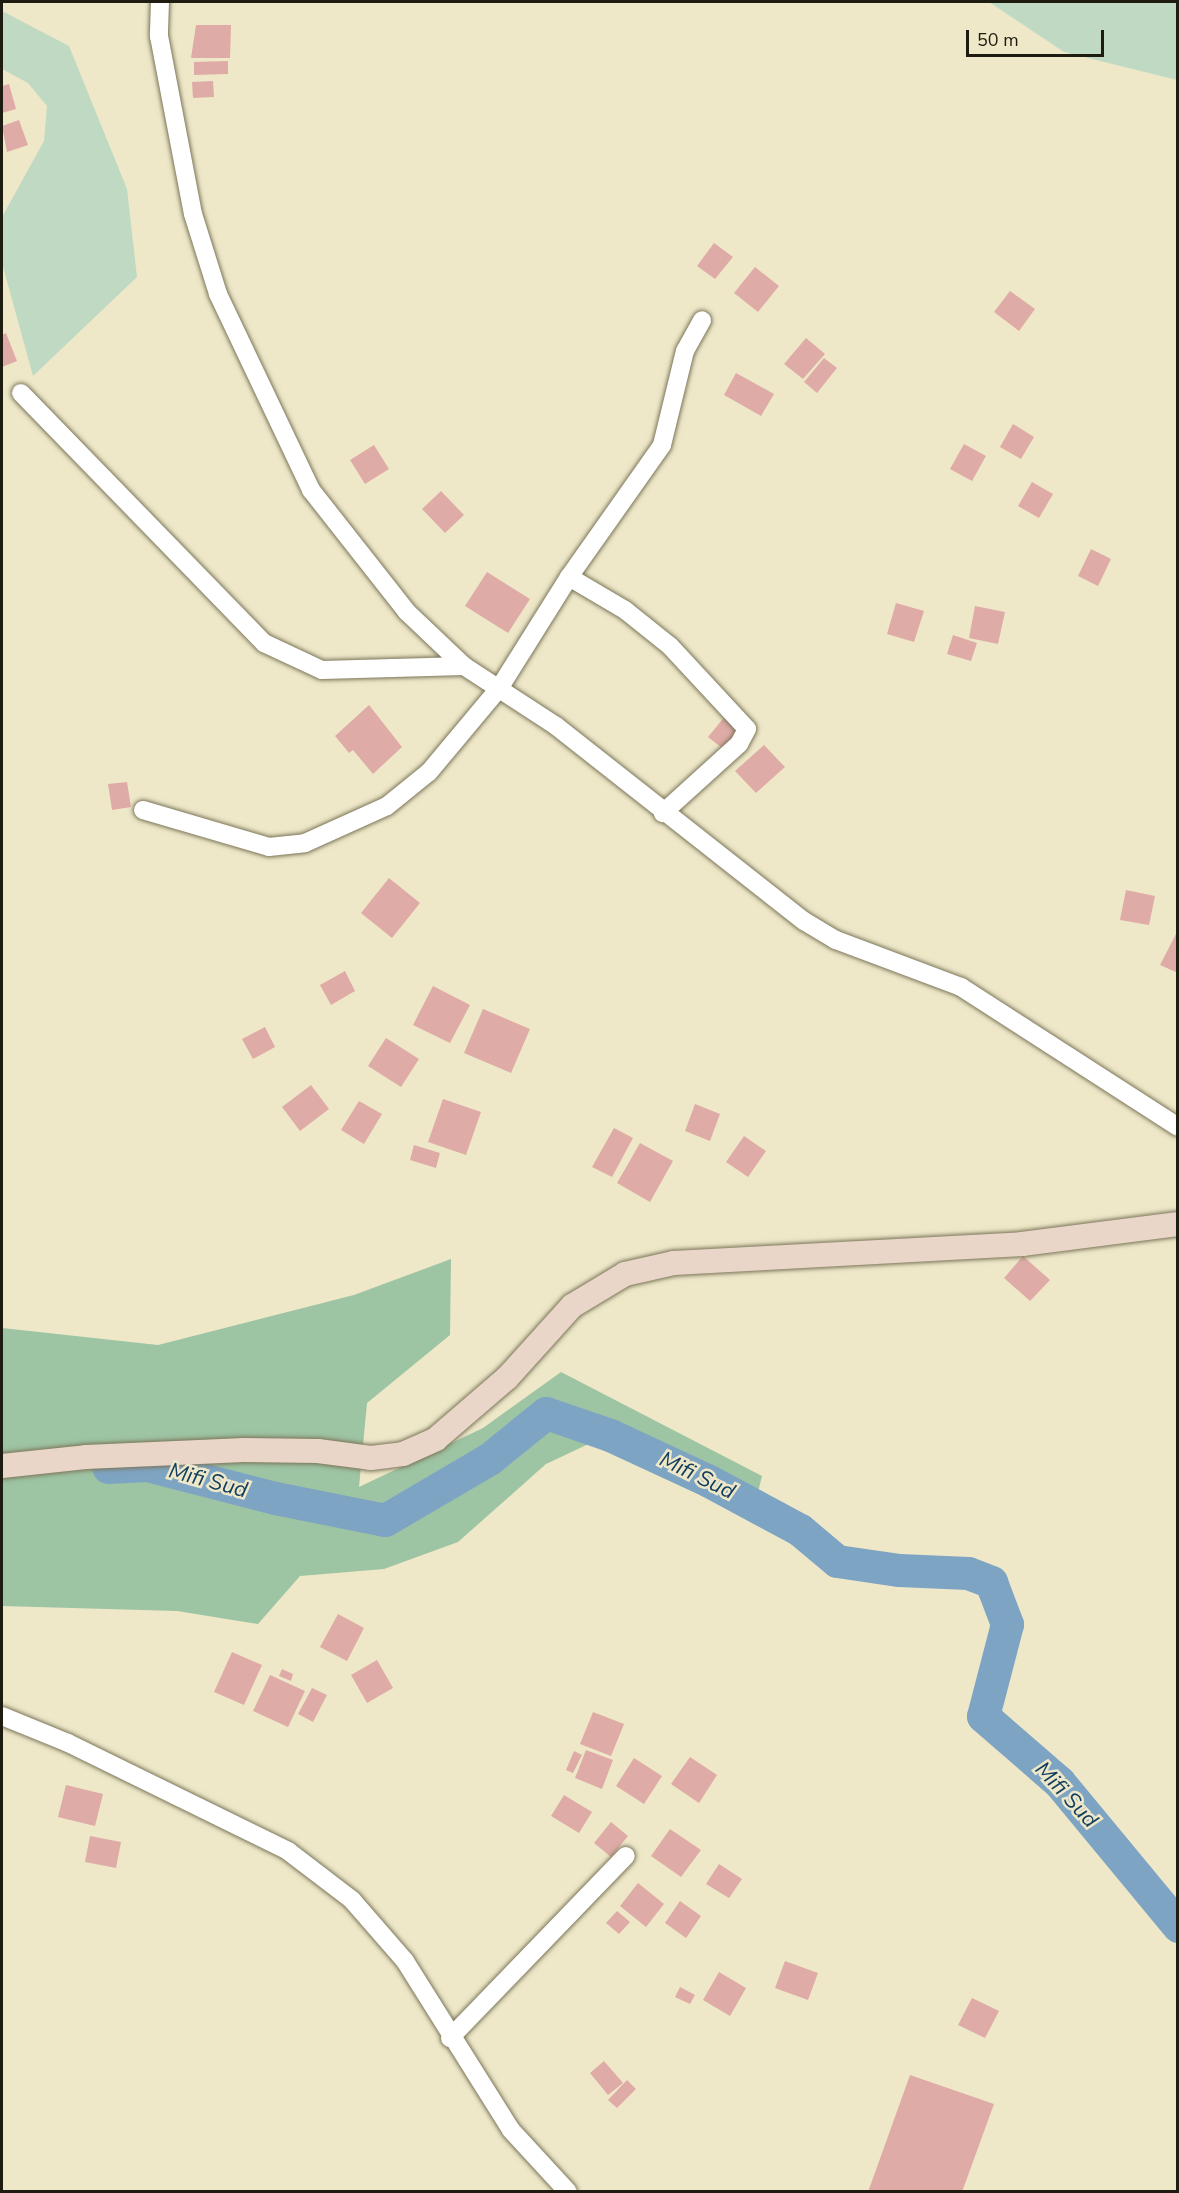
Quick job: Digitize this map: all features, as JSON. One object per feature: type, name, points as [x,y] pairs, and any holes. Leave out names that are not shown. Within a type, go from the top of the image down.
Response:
[{"type":"street","points":[[160,2],[159,36],[193,214],[230,321],[311,490],[376,577],[464,666],[500,687],[820,930],[961,987],[1178,1126]]},
{"type":"street","points":[[143,810],[269,847],[305,843],[387,806],[429,772],[500,687],[569,577],[662,445],[686,351],[702,320]]},
{"type":"street","points":[[21,393],[264,643],[322,670],[464,666]]},
{"type":"street","points":[[569,577],[625,610],[670,646],[747,729],[739,744],[663,813]]},
{"type":"street","points":[[2,1466],[86,1457],[244,1450],[318,1452],[371,1458],[403,1454],[436,1439],[507,1378],[572,1306],[599,1286],[625,1274],[674,1263],[1022,1244],[1178,1224]]},
{"type":"street","points":[[2,1716],[68,1743],[288,1851],[352,1900],[397,1952],[511,2130],[568,2192]]},
{"type":"street","points":[[450,2038],[626,1856]]},
{"type":"green space","points":[[989,2],[1177,2],[1177,80],[1064,52]]},
{"type":"green space","points":[[2,11],[69,46],[127,189],[137,277],[33,376],[2,263],[2,217],[44,141],[47,106],[28,83],[2,69]]},
{"type":"green space","points":[[451,1259],[450,1335],[367,1403],[359,1487],[483,1428],[561,1372],[762,1476],[751,1520],[597,1440],[546,1464],[458,1542],[384,1569],[300,1576],[258,1624],[177,1611],[2,1606],[2,1328],[158,1345],[354,1295]]},
{"type":"building","points":[[196,25],[231,25],[230,58],[191,58]]},
{"type":"building","points":[[228,61],[228,74],[194,75],[194,62]]},
{"type":"building","points":[[213,81],[214,97],[193,98],[192,82]]},
{"type":"building","points":[[9,84],[16,109],[2,113],[2,86]]},
{"type":"building","points":[[19,120],[28,145],[7,152],[2,126]]},
{"type":"building","points":[[714,243],[733,257],[715,279],[697,266]]},
{"type":"building","points":[[755,267],[779,286],[758,312],[734,293]]},
{"type":"building","points":[[1010,291],[1035,309],[1019,331],[994,312]]},
{"type":"building","points":[[6,333],[17,361],[2,367],[2,335]]},
{"type":"building","points":[[806,338],[825,354],[803,379],[784,364]]},
{"type":"building","points":[[824,358],[837,368],[817,393],[804,382]]},
{"type":"building","points":[[736,373],[774,394],[761,416],[724,395]]},
{"type":"building","points":[[1013,424],[1034,437],[1021,459],[1000,447]]},
{"type":"building","points":[[964,444],[986,456],[972,481],[950,469]]},
{"type":"building","points":[[374,445],[389,469],[365,484],[350,460]]},
{"type":"building","points":[[1032,482],[1053,494],[1039,518],[1018,506]]},
{"type":"building","points":[[441,491],[464,515],[445,533],[422,509]]},
{"type":"building","points":[[1091,549],[1111,559],[1098,586],[1078,576]]},
{"type":"building","points":[[487,572],[530,599],[508,633],[465,606]]},
{"type":"building","points":[[896,603],[924,611],[914,642],[887,634]]},
{"type":"building","points":[[975,606],[1005,612],[998,644],[969,638]]},
{"type":"building","points":[[953,635],[977,643],[971,661],[947,654]]},
{"type":"building","points":[[369,705],[402,747],[373,774],[353,750],[349,753],[335,736]]},
{"type":"building","points":[[726,715],[744,729],[726,751],[708,737]]},
{"type":"building","points":[[764,745],[785,767],[756,793],[735,771]]},
{"type":"building","points":[[127,782],[131,807],[112,810],[108,784]]},
{"type":"building","points":[[389,878],[420,903],[392,938],[361,913]]},
{"type":"building","points":[[1126,890],[1155,896],[1149,925],[1120,920]]},
{"type":"building","points":[[1178,930],[1178,973],[1160,965]]},
{"type":"building","points":[[345,971],[355,991],[331,1005],[320,985]]},
{"type":"building","points":[[433,986],[470,1005],[450,1043],[413,1025]]},
{"type":"building","points":[[483,1009],[530,1029],[511,1073],[464,1053]]},
{"type":"building","points":[[265,1027],[275,1047],[253,1059],[242,1039]]},
{"type":"building","points":[[386,1038],[419,1059],[401,1087],[368,1066]]},
{"type":"building","points":[[311,1085],[329,1109],[300,1131],[282,1107]]},
{"type":"building","points":[[443,1099],[481,1112],[466,1155],[428,1142]]},
{"type":"building","points":[[359,1101],[382,1114],[364,1144],[341,1130]]},
{"type":"building","points":[[695,1104],[720,1114],[710,1141],[685,1131]]},
{"type":"building","points":[[614,1128],[633,1138],[612,1177],[592,1167]]},
{"type":"building","points":[[744,1136],[766,1151],[748,1177],[726,1162]]},
{"type":"building","points":[[640,1143],[673,1161],[650,1202],[617,1183]]},
{"type":"building","points":[[414,1145],[440,1153],[436,1168],[410,1160]]},
{"type":"building","points":[[1023,1256],[1050,1280],[1030,1301],[1004,1278]]},
{"type":"building","points":[[338,1614],[364,1628],[347,1661],[320,1647]]},
{"type":"building","points":[[232,1652],[262,1665],[244,1705],[214,1692]]},
{"type":"building","points":[[377,1660],[393,1688],[367,1703],[351,1675]]},
{"type":"building","points":[[282,1669],[293,1674],[291,1681],[279,1676]]},
{"type":"building","points":[[270,1675],[305,1691],[288,1727],[253,1711]]},
{"type":"building","points":[[312,1688],[327,1695],[313,1722],[298,1714]]},
{"type":"building","points":[[593,1712],[624,1724],[611,1756],[580,1744]]},
{"type":"building","points":[[586,1750],[613,1760],[602,1789],[575,1778]]},
{"type":"building","points":[[574,1751],[582,1755],[573,1773],[566,1770]]},
{"type":"building","points":[[690,1757],[717,1775],[699,1803],[671,1784]]},
{"type":"building","points":[[634,1758],[662,1776],[644,1804],[616,1786]]},
{"type":"building","points":[[66,1785],[103,1794],[95,1826],[58,1817]]},
{"type":"building","points":[[564,1795],[592,1812],[579,1833],[551,1816]]},
{"type":"building","points":[[611,1822],[628,1836],[611,1857],[594,1843]]},
{"type":"building","points":[[670,1829],[701,1850],[681,1877],[651,1856]]},
{"type":"building","points":[[90,1836],[121,1842],[116,1868],[85,1862]]},
{"type":"building","points":[[719,1864],[742,1879],[729,1898],[706,1884]]},
{"type":"building","points":[[638,1883],[664,1904],[646,1927],[620,1906]]},
{"type":"building","points":[[680,1901],[701,1916],[686,1938],[665,1923]]},
{"type":"building","points":[[617,1911],[630,1922],[619,1934],[606,1923]]},
{"type":"building","points":[[785,1961],[818,1973],[808,2000],[775,1988]]},
{"type":"building","points":[[719,1972],[746,1988],[730,2016],[703,2000]]},
{"type":"building","points":[[680,1987],[695,1995],[690,2004],[675,1997]]},
{"type":"building","points":[[972,1998],[999,2011],[985,2038],[958,2025]]},
{"type":"building","points":[[604,2061],[623,2083],[608,2095],[590,2073]]},
{"type":"building","points":[[910,2075],[994,2104],[962,2192],[868,2192]]},
{"type":"building","points":[[627,2080],[636,2089],[617,2108],[608,2100]]},
{"type":"waterway","name":"Mifi Sud","points":[[108,1467],[147,1465],[275,1498],[385,1520],[489,1459],[546,1413],[610,1435],[709,1481],[800,1530],[837,1561],[899,1570],[968,1573],[991,1582],[1007,1624],[983,1716],[1059,1782],[1178,1926]]}]
